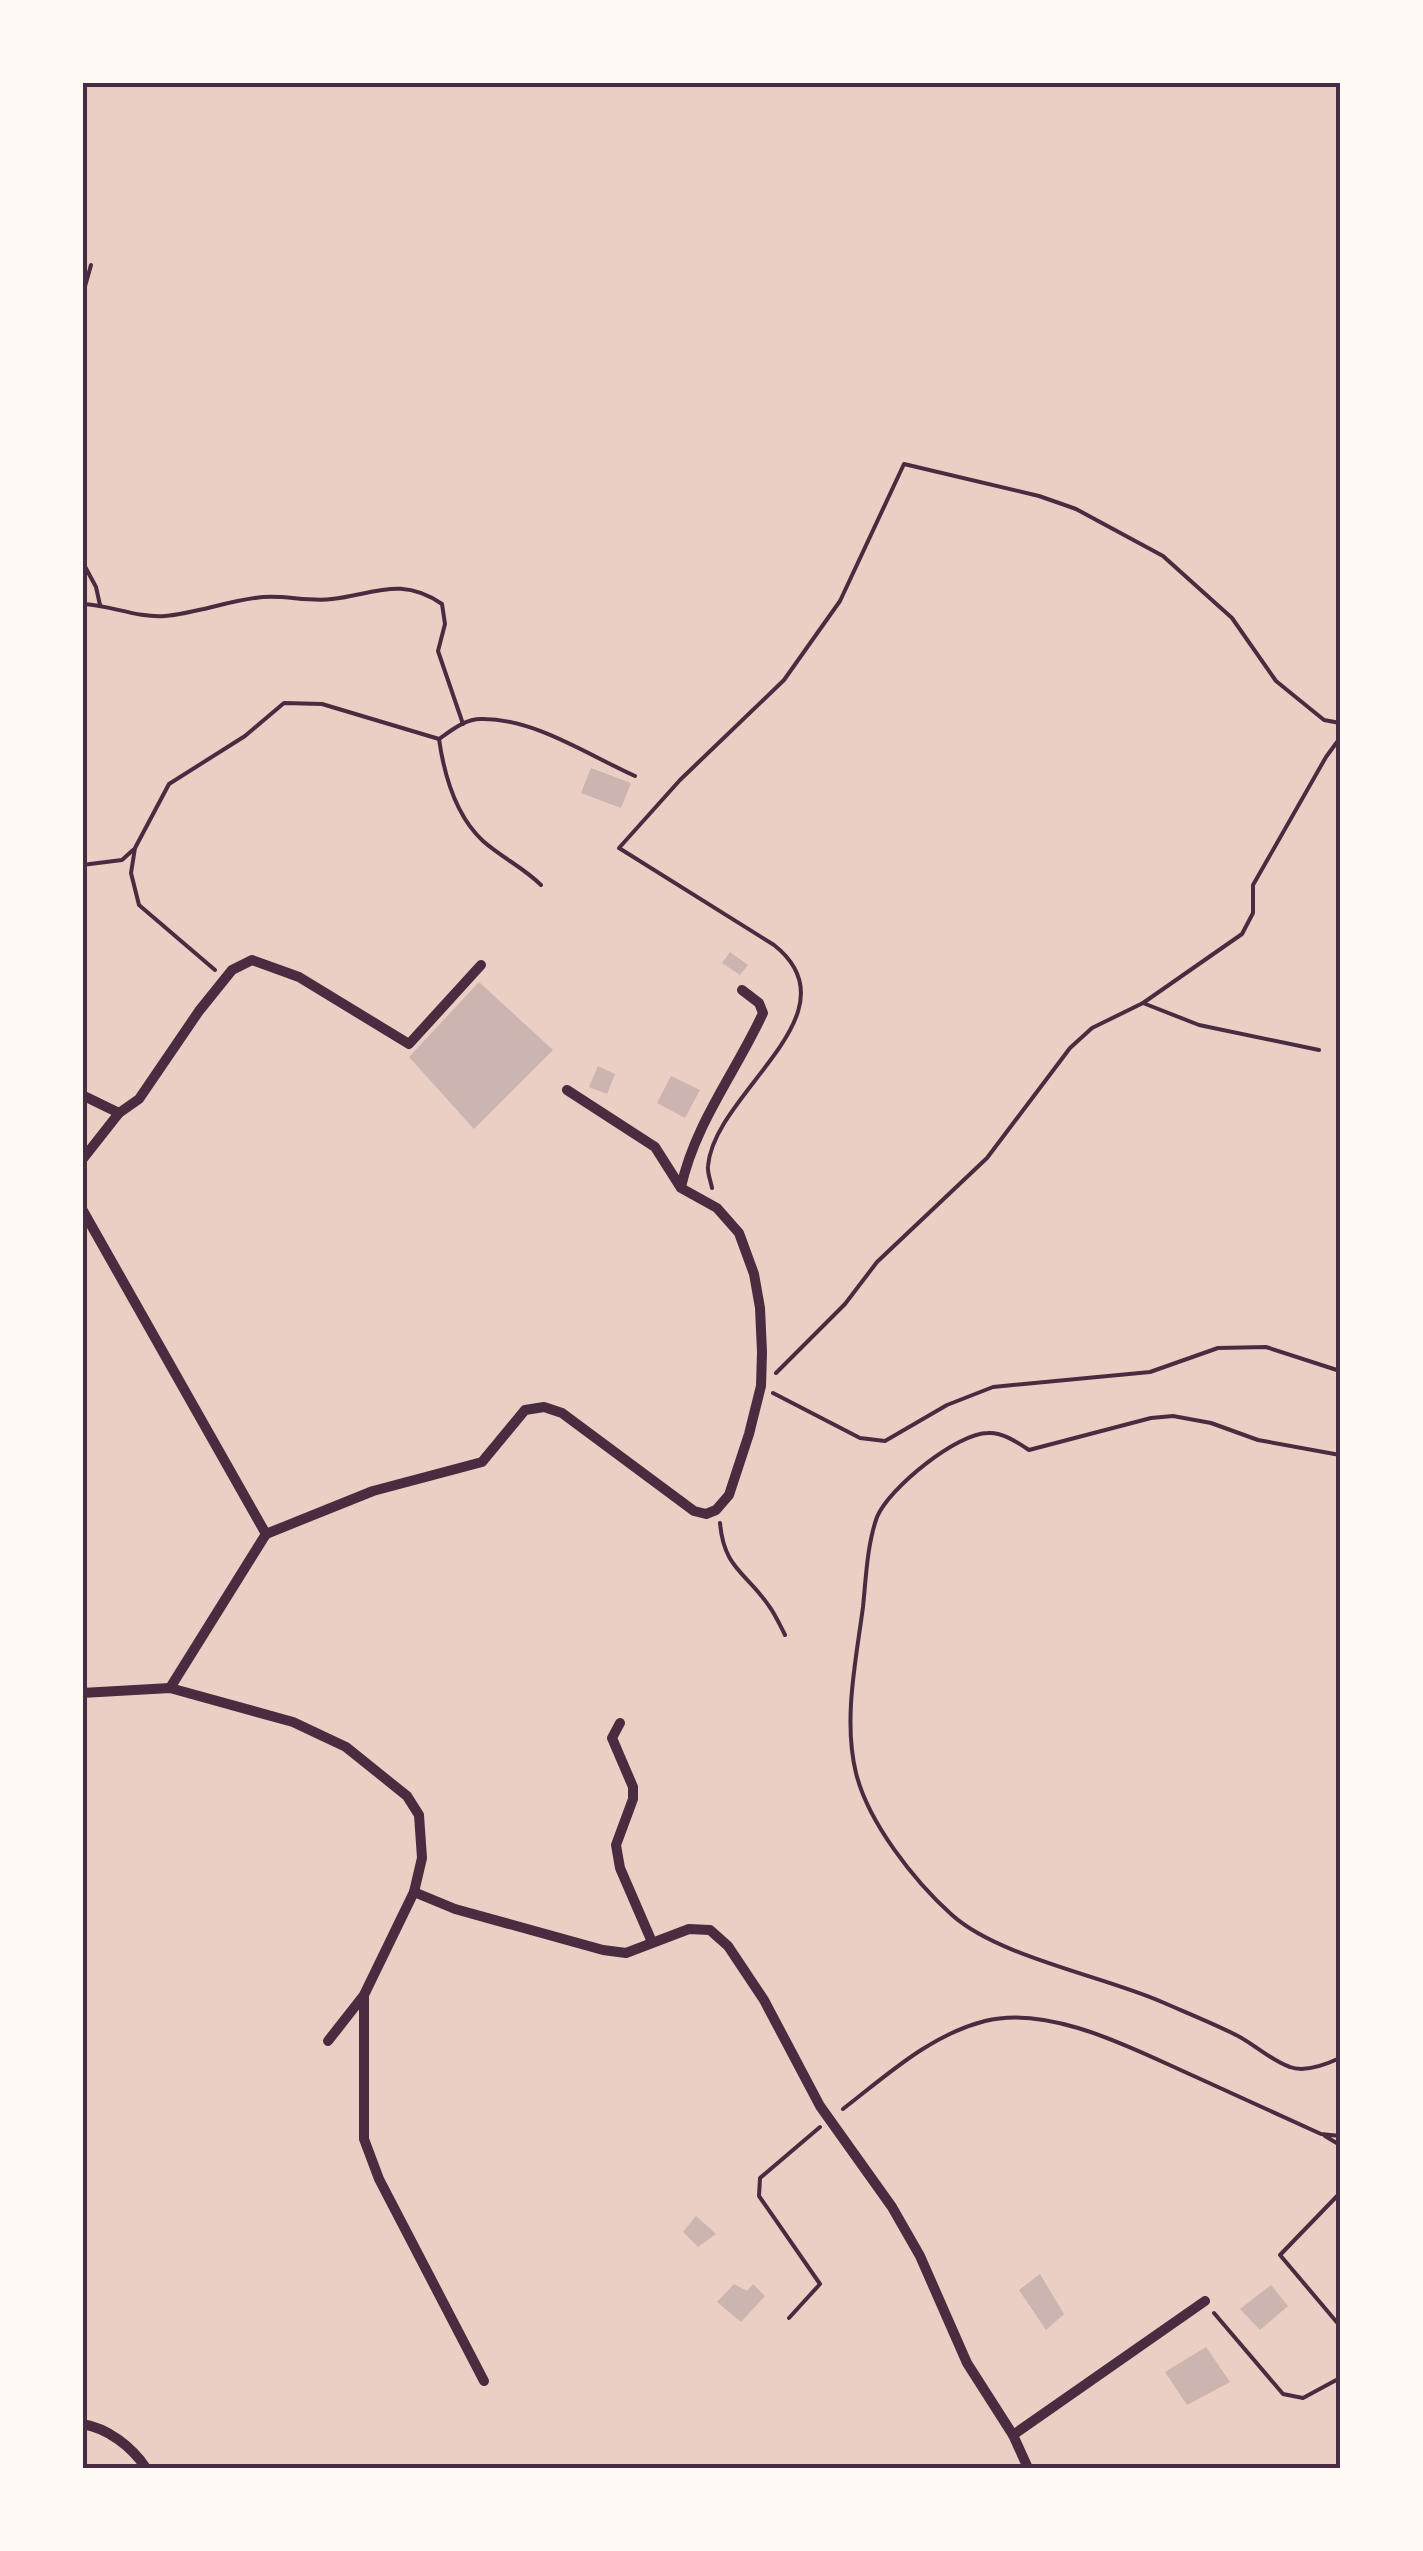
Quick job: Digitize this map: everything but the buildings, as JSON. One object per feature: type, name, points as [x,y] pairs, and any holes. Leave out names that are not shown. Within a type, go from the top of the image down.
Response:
[{"type":"street","points":[[82,1160],[119,1114],[139,1100],[232,970],[252,960],[300,977],[409,1044],[481,965]]},
{"type":"street","points":[[681,1188],[688,1154],[711,1106],[743,1056],[762,1013],[759,1004],[742,990]]},
{"type":"street","points":[[170,1688],[266,1534],[373,1490],[482,1462],[525,1410],[544,1407],[562,1413],[694,1511],[706,1514],[729,1494],[750,1434],[760,1386],[760,1308],[754,1274],[738,1233],[717,1208],[681,1188],[655,1147],[567,1090]]},
{"type":"street","points":[[82,1096],[119,1114]]},
{"type":"street","points":[[82,1209],[266,1534]]},
{"type":"street","points":[[82,1692],[170,1688],[293,1722],[346,1747],[407,1796],[418,1815],[422,1858],[414,1892],[364,1995],[328,2041]]},
{"type":"street","points":[[620,1723],[612,1738],[630,1776],[633,1799],[616,1845],[620,1868],[652,1942]]},
{"type":"street","points":[[414,1892],[470,1914],[603,1950],[626,1953],[688,1929],[710,1930],[728,1946],[764,2000],[829,2119],[892,2207],[920,2256],[967,2363],[1013,2434],[1028,2468]]},
{"type":"street","points":[[364,1995],[364,2139],[380,2179],[484,2381]]},
{"type":"street","points":[[1013,2434],[1205,2301]]},
{"type":"street","points":[[82,2424],[96,2426],[134,2451],[146,2468]]},
{"type":"path","points":[[82,297],[90,265]]},
{"type":"path","points":[[717,1208],[707,1167],[720,1131],[749,1084],[794,1027],[801,1003],[798,974],[791,958],[774,945],[619,848],[680,780],[784,680],[840,602],[904,464],[1039,496],[1076,509],[1163,556],[1232,618],[1276,681],[1324,720],[1340,723]]},
{"type":"path","points":[[82,562],[96,587],[100,605]]},
{"type":"path","points":[[82,604],[100,605],[130,615],[162,616],[262,597],[330,599],[380,588],[408,588],[442,604],[445,624],[438,651],[463,724]]},
{"type":"path","points":[[223,981],[210,964],[139,905],[131,873],[135,848],[169,784],[245,736],[284,702],[322,704],[439,739],[480,719],[533,728],[635,776]]},
{"type":"path","points":[[1340,738],[1254,885],[1253,913],[1242,934],[1143,1003],[1092,1028],[1070,1048],[987,1158],[878,1262],[846,1304],[798,1354],[760,1386],[860,1438],[885,1441],[947,1405],[993,1387],[1150,1372],[1218,1348],[1266,1347],[1340,1371]]},
{"type":"path","points":[[439,739],[443,768],[458,807],[482,840],[522,866],[542,885]]},
{"type":"path","points":[[82,865],[122,860],[135,848]]},
{"type":"path","points":[[1143,1003],[1199,1025],[1319,1050]]},
{"type":"path","points":[[1340,1454],[1258,1440],[1210,1423],[1174,1416],[1151,1418],[1029,1450],[993,1432],[970,1434],[887,1499],[877,1518],[868,1556],[850,1727],[855,1771],[869,1811],[892,1846],[954,1917],[991,1938],[1154,1999],[1236,2035],[1292,2069],[1324,2065],[1340,2058]]},
{"type":"path","points":[[722,1504],[722,1546],[733,1568],[768,1604],[784,1635]]},
{"type":"path","points":[[789,2318],[820,2284],[759,2196],[760,2178],[925,2046],[988,2020],[1043,2020],[1102,2035],[1340,2145]]},
{"type":"path","points":[[1321,2134],[1340,2136]]},
{"type":"path","points":[[1340,2193],[1280,2255],[1340,2326]]},
{"type":"path","points":[[1205,2301],[1282,2394],[1303,2398],[1340,2378]]},
{"type":"shaded area","points":[[83,83],[1340,83],[1340,2468],[83,2468]]}]
